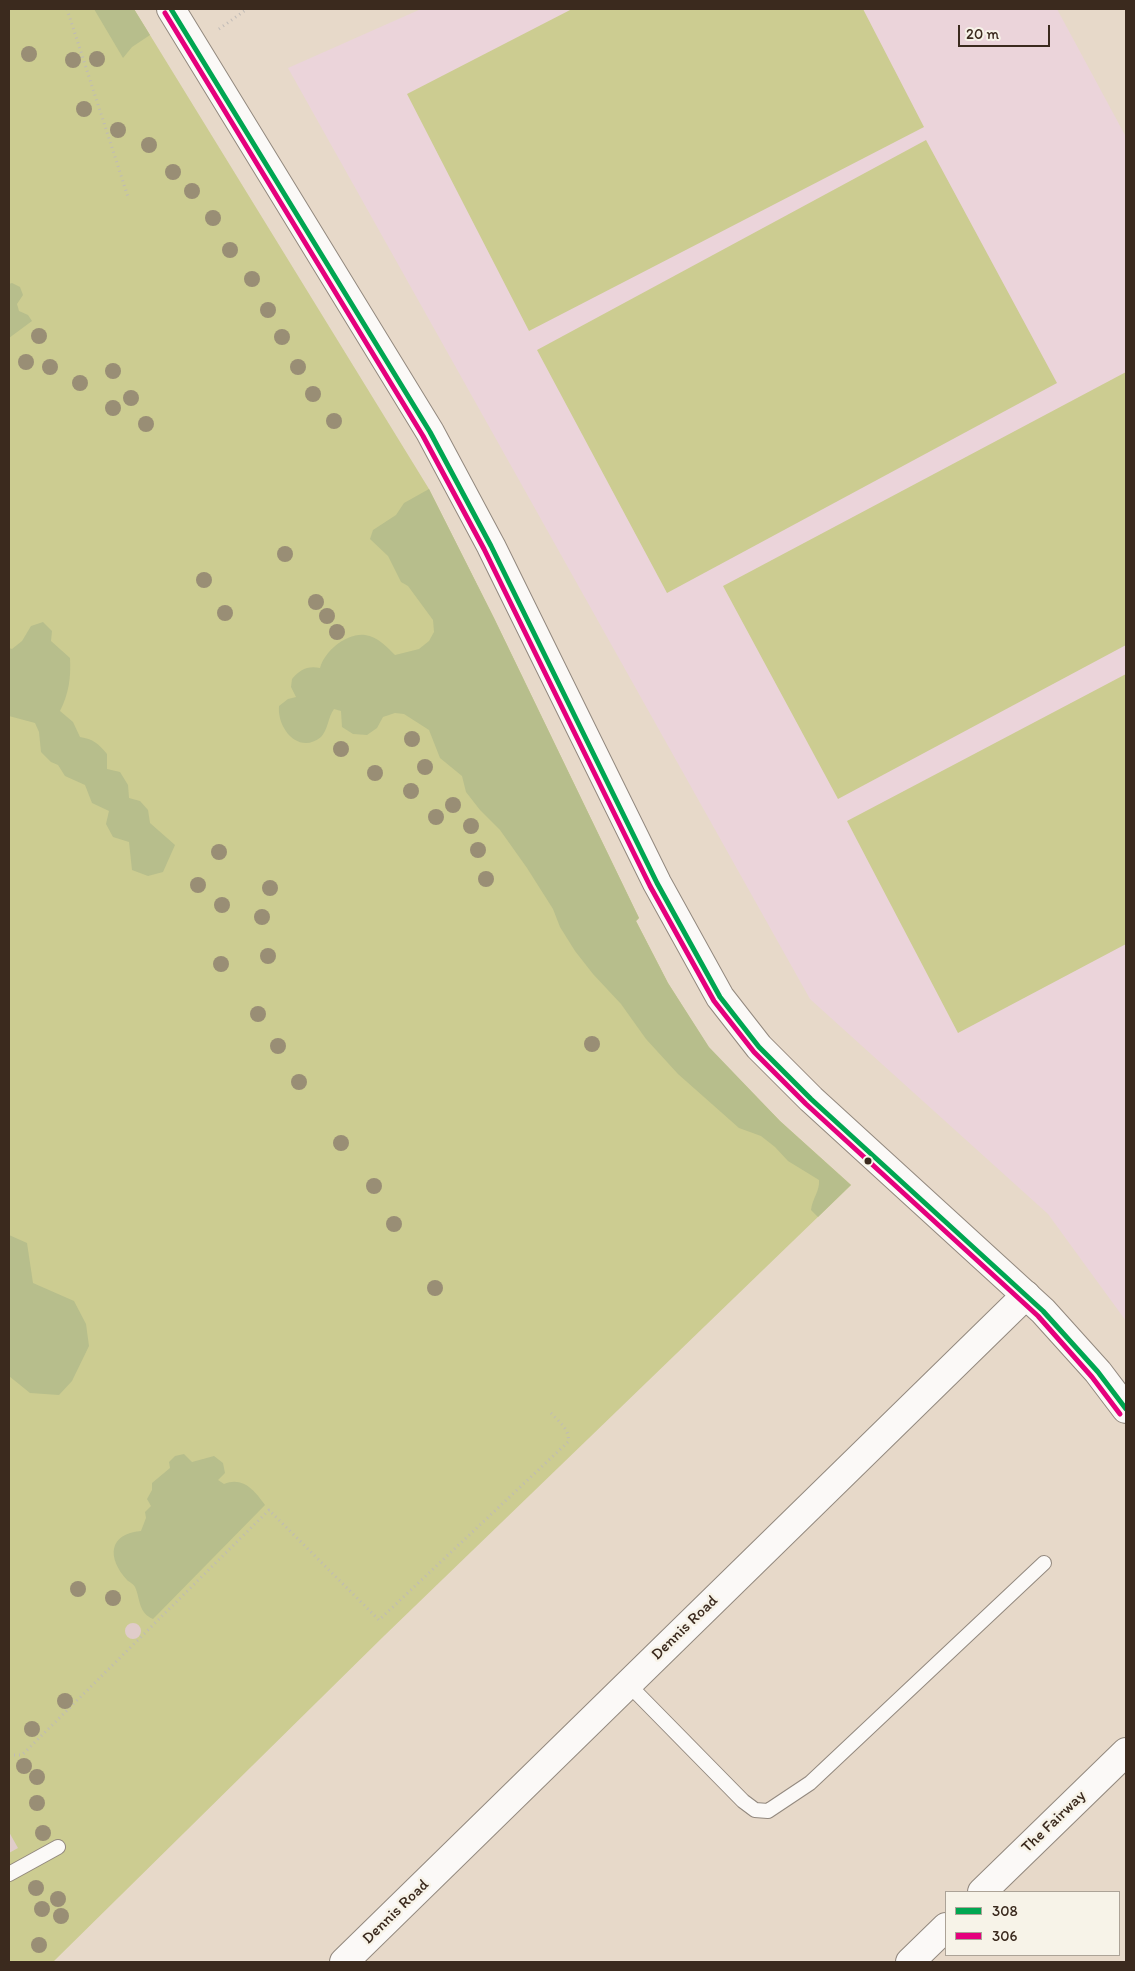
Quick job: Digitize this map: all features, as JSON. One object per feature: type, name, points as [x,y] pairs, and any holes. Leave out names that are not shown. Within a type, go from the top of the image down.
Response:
[{"type":"main road","points":[[172,9],[435,440],[491,546],[657,884],[720,998],[754,1041],[804,1093],[1026,1295],[1068,1338],[1126,1409]]},
{"type":"main road","name":"Dennis Road","points":[[344,1962],[1026,1295]]},
{"type":"main road","name":"The Fairway","points":[[983,1891],[1126,1752]]},
{"type":"main road","points":[[910,1962],[945,1929]]},
{"type":"lane","points":[[628,1684],[742,1801],[755,1810],[768,1811],[810,1783],[1044,1563]]},
{"type":"lane","points":[[9,1874],[58,1847]]},
{"type":"path","points":[[67,9],[128,197]]},
{"type":"path","points":[[194,46],[247,9]]},
{"type":"path","points":[[9,1754],[22,1755],[269,1510],[379,1620],[568,1442],[569,1436],[567,1431],[549,1411]]},
{"type":"shaded area","points":[[421,9],[1057,9],[1126,137],[1126,1321],[1048,1214],[810,999],[288,68]]},
{"type":"green space","points":[[9,9],[134,9],[429,489],[494,618],[639,918],[636,921],[668,983],[709,1048],[780,1121],[851,1185],[385,1635],[53,1962],[9,1962]]},
{"type":"green space","points":[[94,9],[134,9],[150,35],[132,47],[123,58]]},
{"type":"green space","points":[[572,9],[863,9],[924,127],[529,331],[407,94]]},
{"type":"green space","points":[[926,140],[1057,383],[667,593],[537,350]]},
{"type":"green space","points":[[12,283],[20,287],[23,295],[17,304],[19,311],[28,315],[32,321],[9,338],[9,284]]},
{"type":"green space","points":[[1126,372],[1126,645],[838,799],[723,586]]},
{"type":"green space","points":[[429,489],[494,618],[639,918],[636,921],[668,983],[709,1047],[780,1121],[851,1185],[818,1217],[811,1210],[819,1180],[788,1161],[761,1136],[739,1128],[678,1074],[646,1039],[621,1004],[593,974],[575,951],[560,927],[553,909],[527,868],[500,830],[480,810],[466,792],[462,776],[440,758],[429,730],[404,714],[395,713],[383,717],[377,728],[367,735],[353,734],[342,727],[341,711],[334,709],[323,734],[313,742],[305,743],[298,741],[286,731],[279,715],[279,706],[288,699],[296,697],[291,687],[292,679],[304,669],[320,668],[326,655],[337,644],[351,637],[365,635],[382,643],[395,655],[419,649],[429,641],[434,632],[433,620],[408,586],[401,582],[388,556],[370,539],[373,530],[396,515],[404,503]]},
{"type":"green space","points":[[43,622],[52,631],[51,641],[70,658],[69,685],[60,711],[73,722],[80,737],[92,741],[104,750],[107,754],[107,769],[120,772],[128,785],[129,798],[140,801],[148,810],[150,823],[175,845],[163,872],[148,876],[132,870],[129,842],[113,837],[106,824],[109,811],[92,803],[85,785],[65,776],[58,765],[51,762],[41,752],[39,732],[35,723],[9,716],[9,648],[12,649],[22,641],[31,626]]},
{"type":"green space","points":[[1126,674],[1126,944],[958,1033],[847,821]]},
{"type":"green space","points":[[9,1235],[27,1243],[33,1283],[74,1301],[86,1324],[89,1346],[72,1381],[59,1395],[30,1393],[9,1376]]},
{"type":"green space","points":[[184,1454],[192,1462],[214,1456],[223,1463],[225,1473],[218,1480],[224,1484],[231,1482],[243,1483],[253,1490],[265,1505],[153,1619],[142,1609],[134,1586],[127,1580],[116,1563],[114,1548],[122,1537],[141,1531],[146,1518],[145,1512],[151,1506],[147,1499],[152,1490],[152,1483],[170,1468],[169,1462],[175,1456]]},
{"type":"building","points":[[130,1623],[136,1623],[141,1628],[139,1637],[130,1639],[125,1634],[125,1628]]},
{"type":"building","points":[[9,1832],[18,1848],[9,1853]]},
{"type":"transit line","name":"308","points":[[171,9],[430,432],[491,546],[657,883],[720,997],[759,1047],[811,1099],[1043,1311],[1098,1372],[1126,1409]]},
{"type":"transit line","name":"306","points":[[165,13],[423,436],[484,549],[650,886],[714,1001],[754,1052],[806,1104],[1038,1316],[1092,1377],[1120,1414]]}]
